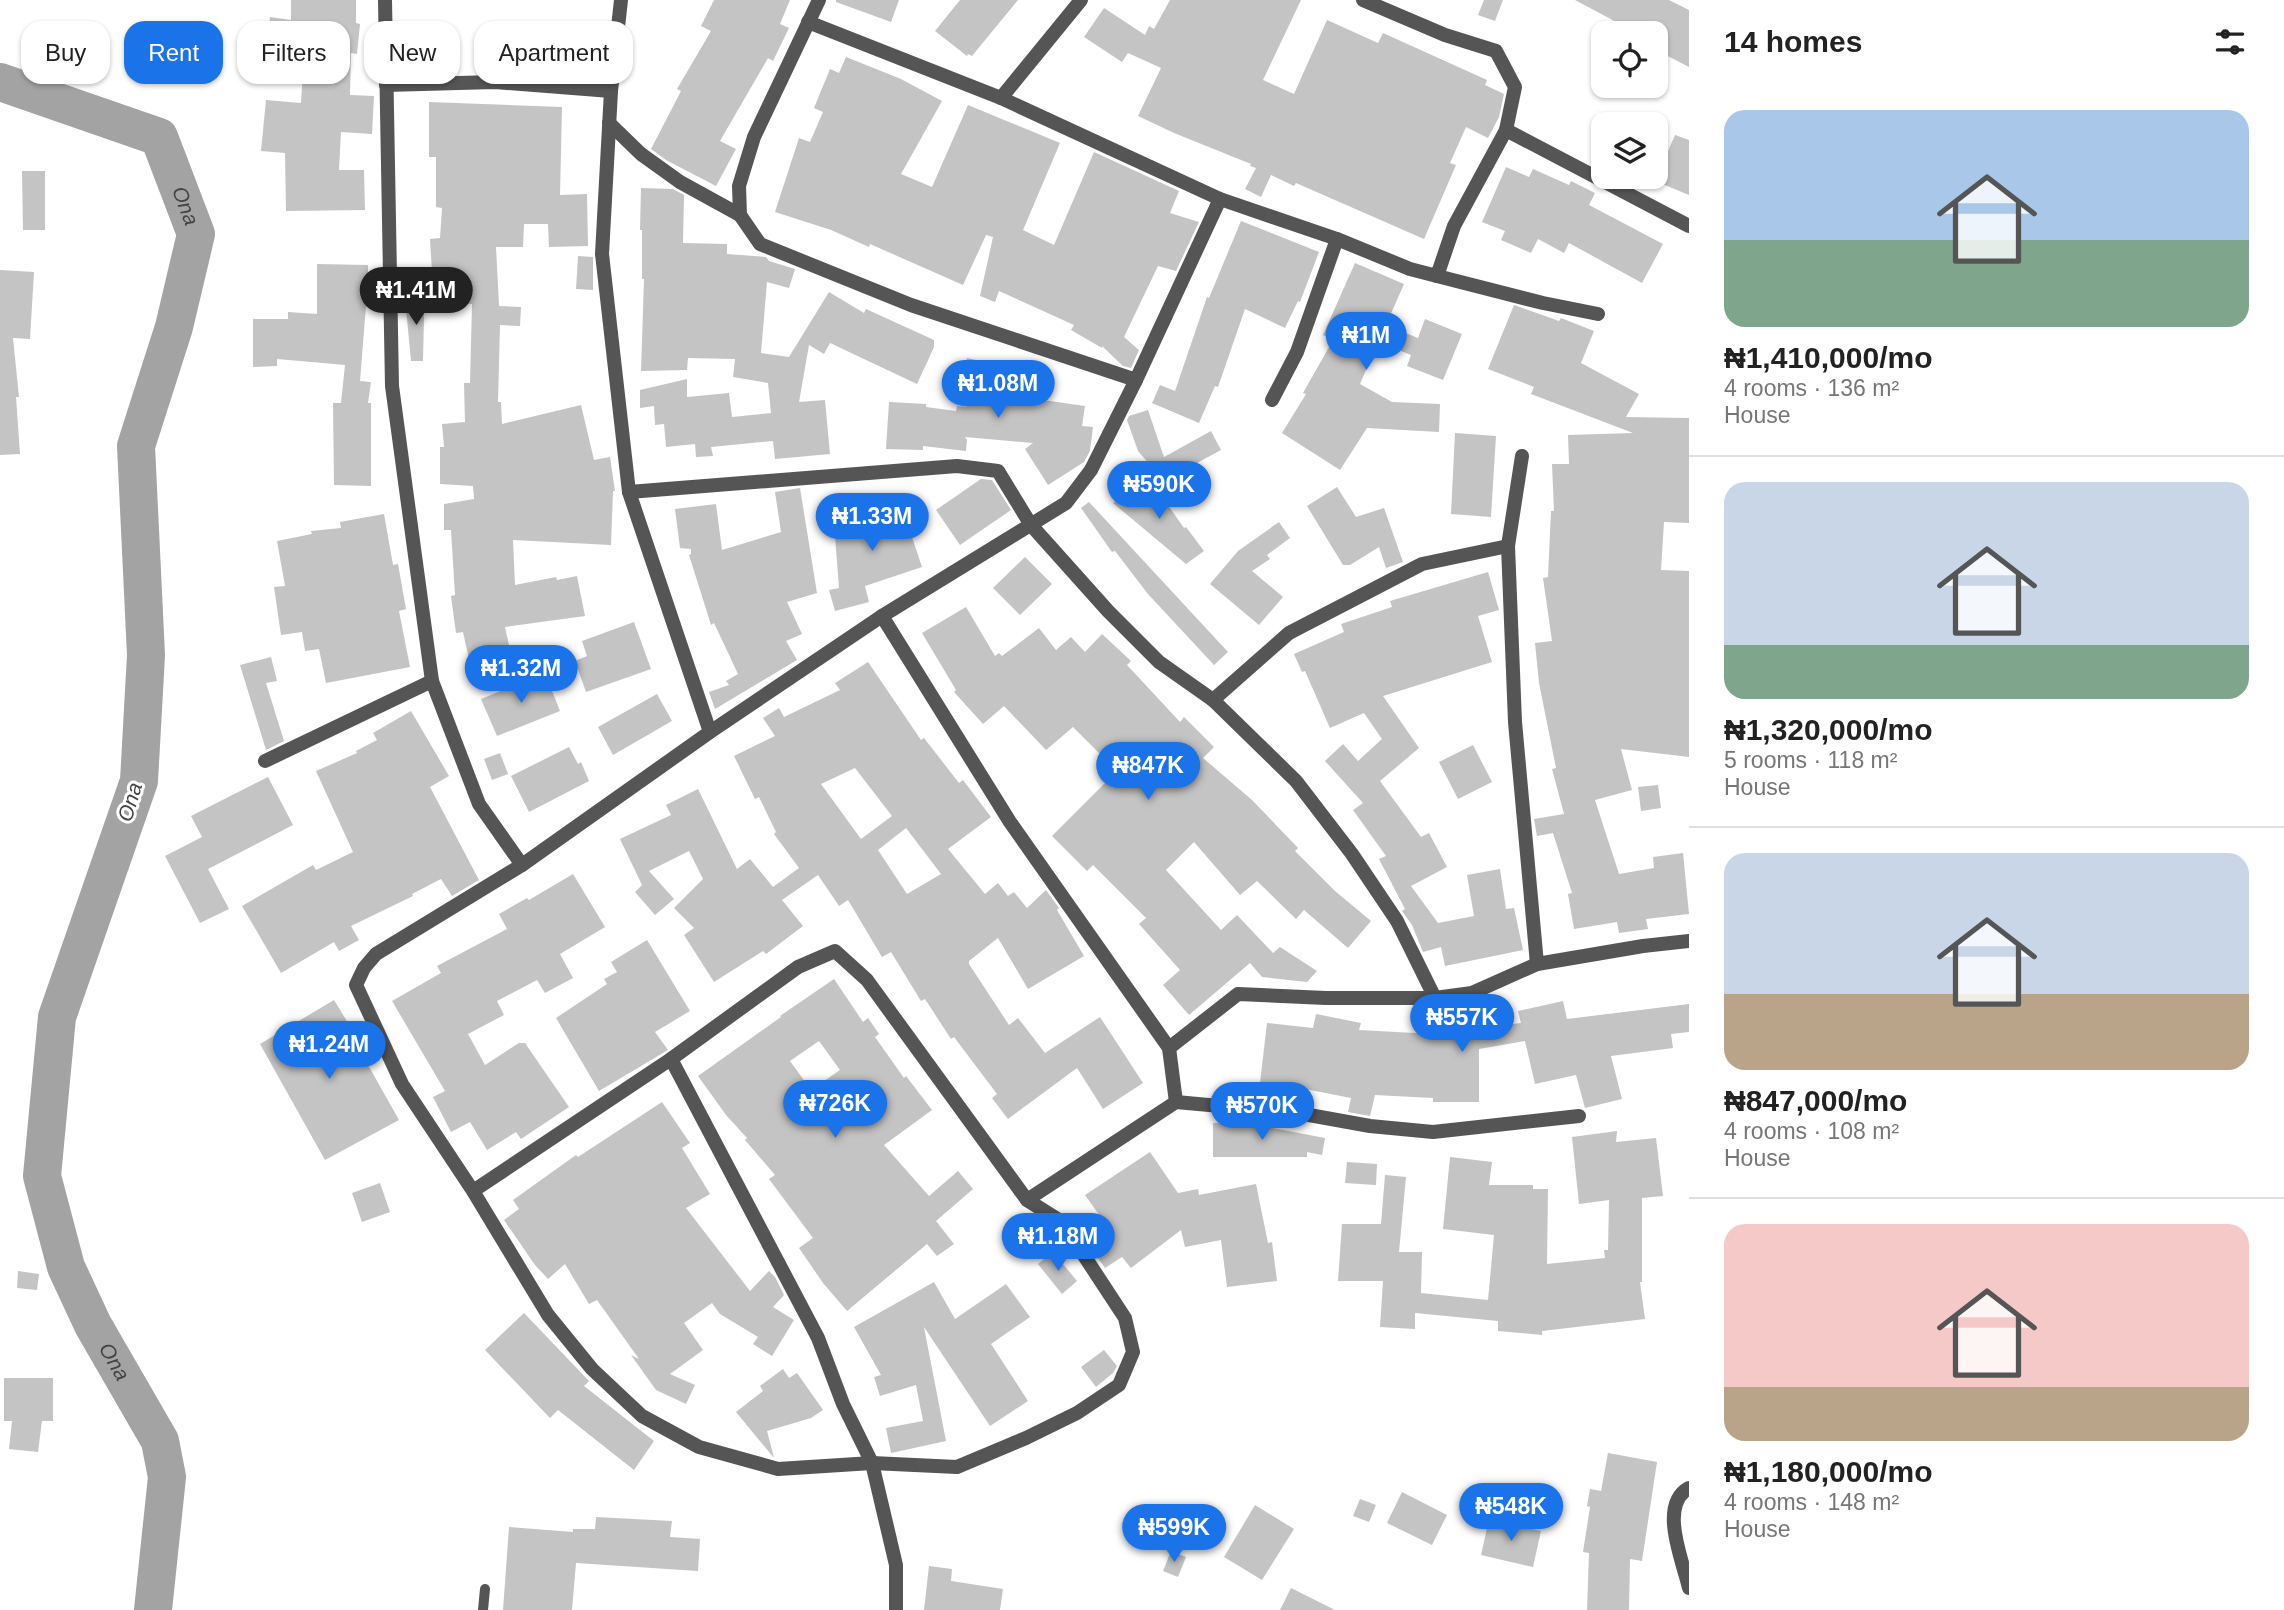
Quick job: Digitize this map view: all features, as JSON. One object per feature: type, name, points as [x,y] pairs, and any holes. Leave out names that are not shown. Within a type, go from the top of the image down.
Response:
[{"type":"street","points":[[385,0],[392,386],[432,681],[479,804],[522,865]]},
{"type":"street","points":[[621,0],[611,91],[602,254],[629,492],[710,732]]},
{"type":"street","points":[[740,215],[739,186],[754,137],[819,0]]},
{"type":"street","points":[[1001,98],[1081,0]]},
{"type":"street","points":[[1363,0],[1445,36],[1496,51],[1515,87],[1506,130],[1454,226],[1437,276]]},
{"type":"street","points":[[808,22],[1001,98],[1220,199],[1337,239],[1410,269],[1504,294],[1598,314]]},
{"type":"street","points":[[386,85],[495,82],[611,91]]},
{"type":"street","points":[[609,123],[641,154],[680,181],[740,215],[760,244],[911,305],[1136,380]]},
{"type":"street","points":[[1506,130],[1689,226]]},
{"type":"street","points":[[473,1191],[671,1059],[798,967],[835,951],[867,980],[1027,1200],[1062,1222],[1125,1318],[1133,1352],[1119,1385],[1077,1413],[957,1467],[872,1463],[778,1469],[699,1447],[642,1416],[592,1369],[548,1315],[473,1191],[402,1084],[356,985],[364,968],[376,954],[522,865],[710,732],[882,616],[1066,503],[1091,470],[1220,199]]},
{"type":"street","points":[[1272,400],[1297,352],[1337,239]]},
{"type":"street","points":[[1522,456],[1508,546],[1515,722],[1537,964]]},
{"type":"street","points":[[629,492],[957,466],[998,471],[1031,525],[1108,611],[1159,662],[1213,700],[1296,781],[1397,921],[1435,998]]},
{"type":"street","points":[[1213,700],[1289,633],[1422,564],[1508,546]]},
{"type":"street","points":[[882,616],[1010,822],[1170,1048],[1176,1102]]},
{"type":"street","points":[[265,761],[432,681]]},
{"type":"street","points":[[1170,1048],[1238,994],[1326,998],[1435,998],[1472,993],[1537,964],[1689,941]]},
{"type":"street","points":[[671,1059],[818,1338],[843,1404],[872,1463],[896,1565],[896,1610]]},
{"type":"street","points":[[1027,1200],[1176,1102],[1298,1113],[1370,1126],[1433,1132],[1579,1116]]},
{"type":"street","points":[[1689,1488],[1681,1493],[1677,1501],[1673,1527],[1689,1588]]},
{"type":"lane","points":[[483,1610],[485,1589]]},
{"type":"building","points":[[291,0],[356,0],[356,23],[360,24],[357,54],[351,53],[350,95],[374,96],[372,134],[341,132],[339,170],[364,170],[365,210],[286,211],[285,153],[261,151],[266,100],[301,103],[302,84],[350,84],[350,21],[270,21],[270,17],[291,20]]},
{"type":"building","points":[[714,0],[790,0],[780,24],[789,28],[773,61],[768,58],[720,141],[736,149],[716,186],[666,160],[651,149],[681,91],[677,89],[711,31],[701,26]]},
{"type":"building","points":[[836,0],[899,0],[891,22]]},
{"type":"building","points":[[960,0],[1018,0],[972,56],[967,56],[935,31]]},
{"type":"building","points":[[1170,0],[1301,0],[1263,80],[1294,94],[1327,20],[1378,43],[1383,33],[1487,80],[1485,85],[1504,94],[1499,117],[1488,138],[1466,127],[1450,163],[1456,165],[1424,239],[1296,183],[1294,186],[1271,175],[1261,197],[1245,189],[1256,168],[1250,166],[1251,164],[1138,116],[1161,68],[1128,53],[1122,62],[1084,37],[1104,8],[1145,35],[1149,26],[1154,29]]},
{"type":"building","points":[[1484,0],[1503,0],[1495,21],[1478,15]]},
{"type":"building","points":[[1575,0],[1669,0],[1689,10],[1689,67],[1668,56],[1668,21],[1614,21]]},
{"type":"building","points":[[846,57],[901,79],[942,101],[901,174],[932,187],[968,105],[1060,143],[1023,230],[1054,245],[1094,152],[1179,191],[1170,213],[1199,222],[1176,271],[1158,266],[1124,337],[1139,350],[1131,368],[1123,366],[1102,346],[1071,330],[1074,325],[999,291],[995,302],[980,296],[993,237],[986,235],[963,285],[870,244],[869,247],[831,230],[775,212],[799,138],[810,142],[823,112],[814,108],[830,69],[839,73]]},
{"type":"building","points":[[429,102],[562,107],[560,195],[587,194],[588,246],[549,247],[548,224],[524,224],[523,247],[496,247],[499,306],[521,307],[520,326],[500,325],[498,402],[501,402],[502,424],[581,405],[594,460],[610,457],[615,491],[611,545],[513,540],[515,585],[577,576],[585,616],[505,627],[512,659],[471,668],[463,632],[456,633],[451,596],[455,595],[451,530],[444,530],[444,504],[474,499],[473,486],[440,484],[440,447],[444,447],[442,424],[465,422],[464,383],[470,383],[472,304],[434,306],[430,239],[440,238],[442,208],[436,207],[436,157],[429,157]]},
{"type":"building","points":[[1675,135],[1689,140],[1689,195],[1668,186],[1668,151]]},
{"type":"building","points":[[1506,167],[1529,177],[1533,169],[1569,185],[1571,181],[1595,193],[1589,205],[1663,244],[1642,283],[1569,243],[1564,253],[1538,239],[1531,253],[1501,240],[1505,231],[1482,222]]},
{"type":"building","points":[[22,171],[45,171],[45,230],[23,230]]},
{"type":"building","points":[[641,188],[673,189],[684,195],[683,243],[727,244],[727,254],[766,257],[769,261],[795,269],[789,288],[767,282],[761,353],[789,357],[829,292],[864,313],[866,309],[934,340],[934,347],[917,384],[830,343],[824,354],[809,345],[799,402],[825,400],[830,454],[775,459],[773,441],[711,447],[713,456],[696,457],[695,444],[666,447],[664,424],[655,425],[654,406],[640,408],[640,390],[687,379],[687,397],[729,393],[732,417],[771,413],[768,383],[733,377],[735,359],[688,358],[687,370],[641,371],[644,279],[640,230]]},
{"type":"building","points":[[1241,221],[1319,252],[1300,302],[1298,301],[1285,328],[1245,309],[1218,387],[1215,386],[1199,423],[1152,403],[1160,385],[1175,391],[1207,297],[1209,298]]},
{"type":"building","points":[[578,256],[593,257],[593,290],[576,289]]},
{"type":"building","points":[[1355,263],[1404,284],[1386,325],[1418,338],[1425,319],[1462,334],[1443,380],[1407,366],[1411,355],[1378,342],[1360,384],[1392,402],[1440,404],[1439,432],[1367,428],[1340,470],[1282,433],[1306,394],[1303,393],[1333,340],[1323,335]]},
{"type":"building","points":[[317,264],[368,265],[368,306],[360,381],[371,382],[368,403],[371,403],[371,486],[334,485],[333,403],[341,403],[345,365],[277,359],[277,366],[253,367],[253,319],[288,319],[288,312],[317,314]]},
{"type":"building","points":[[0,270],[34,272],[30,339],[13,338],[19,397],[16,397],[20,454],[0,455]]},
{"type":"building","points":[[421,296],[424,317],[423,361],[411,361],[405,298]]},
{"type":"building","points":[[1514,305],[1559,321],[1561,318],[1594,331],[1581,363],[1639,394],[1626,417],[1689,418],[1689,523],[1664,522],[1661,570],[1689,571],[1689,757],[1621,749],[1632,790],[1595,800],[1619,874],[1654,868],[1653,857],[1683,853],[1689,914],[1646,919],[1648,929],[1619,933],[1617,922],[1574,929],[1568,894],[1572,893],[1553,833],[1537,836],[1534,819],[1564,814],[1552,769],[1556,768],[1539,683],[1535,643],[1552,641],[1543,578],[1548,577],[1551,511],[1554,511],[1552,464],[1569,464],[1568,435],[1633,433],[1531,394],[1534,387],[1488,369]]},
{"type":"building","points":[[967,358],[1042,375],[1036,399],[1085,406],[1082,426],[1093,427],[1090,451],[1084,462],[1048,485],[1025,449],[1033,443],[965,437],[966,451],[923,446],[923,450],[886,449],[889,402],[926,404],[926,407],[956,411],[957,406],[968,407],[958,403]]},
{"type":"building","points":[[1148,410],[1164,457],[1211,431],[1221,450],[1171,477],[1176,495],[1138,451],[1127,420],[1129,416]]},
{"type":"building","points":[[1455,433],[1496,436],[1491,517],[1451,514]]},
{"type":"building","points":[[1149,478],[1184,528],[1186,527],[1204,551],[1186,564],[1113,503]]},
{"type":"building","points":[[981,479],[992,480],[1011,510],[960,545],[936,510]]},
{"type":"building","points":[[1337,487],[1356,517],[1384,508],[1403,562],[1386,568],[1379,547],[1350,565],[1343,565],[1307,506]]},
{"type":"building","points":[[800,488],[817,593],[787,602],[802,634],[786,641],[797,660],[715,709],[709,692],[729,685],[726,681],[738,674],[714,623],[711,625],[689,555],[691,549],[680,548],[675,509],[716,504],[722,550],[781,532],[775,492]]},
{"type":"building","points":[[900,501],[922,567],[865,586],[869,602],[835,611],[829,590],[839,588],[834,523],[861,517],[860,514]]},
{"type":"building","points":[[1089,502],[1228,652],[1214,665],[1148,594],[1115,551],[1112,552],[1081,508]]},
{"type":"building","points":[[384,514],[393,565],[398,564],[406,609],[399,611],[410,667],[326,683],[319,649],[305,651],[302,632],[281,635],[274,587],[285,586],[277,541],[312,534],[311,531],[341,528],[340,522]]},
{"type":"building","points":[[1279,522],[1290,538],[1267,555],[1270,559],[1252,571],[1283,597],[1259,625],[1210,584],[1238,551]]},
{"type":"building","points":[[1025,557],[1052,584],[1020,615],[993,588]]},
{"type":"building","points":[[1488,572],[1499,610],[1478,616],[1492,662],[1383,696],[1419,748],[1380,781],[1421,837],[1429,833],[1447,867],[1411,886],[1438,923],[1474,916],[1467,875],[1500,869],[1506,909],[1514,908],[1523,950],[1445,966],[1441,947],[1423,952],[1412,925],[1402,911],[1405,909],[1379,859],[1386,856],[1353,810],[1363,803],[1325,761],[1343,744],[1358,761],[1382,739],[1364,713],[1330,728],[1305,671],[1302,672],[1294,654],[1344,632],[1341,624],[1392,607],[1390,601]]},
{"type":"building","points":[[966,607],[995,656],[999,653],[1002,656],[1039,628],[1056,650],[1071,637],[1085,652],[1102,634],[1131,661],[1127,665],[1180,722],[1184,717],[1214,747],[1203,758],[1252,800],[1298,848],[1295,851],[1335,891],[1371,921],[1348,948],[1304,910],[1296,919],[1257,881],[1240,895],[1194,842],[1166,870],[1221,930],[1237,915],[1273,953],[1280,947],[1317,971],[1307,982],[1262,977],[1250,963],[1189,1015],[1163,985],[1180,970],[1139,924],[1146,918],[1093,865],[1087,871],[1052,836],[1117,771],[1073,727],[1046,750],[1004,706],[983,724],[954,692],[956,690],[922,633]]},
{"type":"building","points":[[634,622],[651,669],[586,692],[575,661],[587,656],[582,641]]},
{"type":"building","points":[[271,657],[277,681],[266,683],[284,741],[266,750],[240,665]]},
{"type":"building","points":[[868,662],[921,740],[924,738],[959,783],[963,780],[991,817],[948,849],[985,894],[998,883],[1008,896],[1014,892],[1027,908],[1046,890],[1059,908],[1057,910],[1084,956],[1028,989],[998,938],[969,961],[1009,1025],[1018,1018],[1045,1053],[1100,1017],[1143,1083],[1103,1109],[1077,1068],[1008,1119],[992,1098],[997,1094],[954,1037],[951,1039],[925,999],[921,1001],[891,952],[882,957],[848,900],[839,906],[818,875],[782,900],[803,926],[766,954],[763,951],[714,982],[684,935],[694,928],[674,908],[703,879],[689,851],[649,871],[674,899],[655,915],[635,892],[642,885],[620,839],[671,815],[666,805],[698,789],[737,869],[750,859],[773,887],[799,868],[774,834],[776,832],[759,797],[755,799],[734,756],[775,736],[763,718],[779,708],[784,717],[840,690],[835,683]],"holes":[[[855,768],[892,816],[861,839],[821,784]],[[906,828],[941,874],[907,894],[878,850]]]},
{"type":"building","points":[[545,673],[560,711],[497,736],[481,699]]},
{"type":"building","points":[[657,694],[672,721],[613,755],[598,727]]},
{"type":"building","points":[[411,711],[449,776],[430,787],[479,880],[452,896],[441,879],[412,894],[413,896],[351,926],[359,940],[339,951],[334,942],[281,973],[242,906],[313,865],[316,870],[353,852],[316,771],[357,753],[356,751],[377,740],[373,733]]},
{"type":"building","points":[[1473,745],[1492,782],[1458,799],[1439,762]]},
{"type":"building","points":[[569,747],[578,764],[581,762],[589,781],[529,812],[511,776]]},
{"type":"building","points":[[500,753],[508,774],[492,780],[484,759]]},
{"type":"building","points":[[268,777],[293,825],[208,869],[229,909],[200,923],[165,856],[202,837],[191,816]]},
{"type":"building","points":[[1658,785],[1661,808],[1641,811],[1638,787]]},
{"type":"building","points":[[573,874],[605,927],[560,954],[573,978],[545,993],[537,980],[497,1001],[504,1015],[468,1034],[485,1065],[519,1043],[525,1043],[569,1107],[521,1139],[516,1132],[487,1150],[470,1122],[451,1132],[433,1097],[445,1091],[392,1001],[441,973],[437,966],[507,929],[499,914]]},
{"type":"building","points":[[647,940],[690,1011],[655,1032],[668,1050],[599,1091],[556,1018],[607,984],[604,979],[617,972],[611,962]]},
{"type":"building","points":[[834,979],[863,1022],[868,1018],[879,1034],[875,1037],[904,1078],[906,1076],[932,1110],[884,1145],[929,1196],[958,1171],[973,1189],[936,1221],[954,1244],[937,1256],[927,1244],[847,1311],[823,1283],[799,1248],[813,1238],[769,1179],[775,1175],[745,1140],[747,1138],[726,1115],[698,1076]],"holes":[[[819,1041],[840,1070],[811,1090],[790,1061]]]},
{"type":"building","points":[[334,1000],[399,1120],[325,1160],[260,1044]]},
{"type":"building","points":[[1563,1001],[1567,1019],[1689,1004],[1689,1032],[1671,1034],[1673,1048],[1611,1056],[1622,1099],[1585,1108],[1576,1075],[1535,1084],[1525,1041],[1479,1049],[1479,1102],[1433,1102],[1433,1098],[1375,1095],[1370,1116],[1348,1112],[1351,1098],[1260,1083],[1267,1023],[1313,1028],[1316,1014],[1361,1023],[1359,1030],[1433,1034],[1433,1024],[1479,1024],[1479,1028],[1521,1023],[1518,1011]]},
{"type":"building","points":[[662,1102],[690,1143],[682,1148],[710,1194],[686,1208],[750,1291],[769,1271],[775,1277],[784,1295],[773,1307],[794,1320],[772,1356],[753,1344],[758,1337],[720,1314],[712,1303],[684,1323],[703,1350],[670,1374],[695,1385],[686,1404],[656,1390],[631,1355],[639,1359],[597,1300],[589,1304],[565,1264],[548,1279],[504,1220],[519,1209],[513,1200],[576,1155],[578,1157]]},
{"type":"building","points":[[1213,1123],[1267,1123],[1267,1127],[1325,1138],[1322,1155],[1307,1152],[1307,1157],[1213,1157]]},
{"type":"building","points":[[1617,1131],[1616,1142],[1656,1138],[1663,1196],[1642,1198],[1640,1282],[1645,1319],[1542,1331],[1542,1335],[1498,1331],[1498,1321],[1415,1313],[1415,1329],[1380,1327],[1383,1281],[1338,1281],[1342,1224],[1381,1224],[1385,1175],[1406,1177],[1399,1252],[1422,1252],[1421,1293],[1488,1300],[1494,1235],[1443,1229],[1450,1157],[1492,1162],[1489,1185],[1533,1185],[1533,1189],[1548,1189],[1547,1264],[1605,1258],[1604,1250],[1608,1250],[1609,1200],[1579,1204],[1572,1137]]},
{"type":"building","points":[[1150,1152],[1178,1193],[1198,1189],[1199,1195],[1256,1184],[1268,1243],[1272,1242],[1277,1281],[1227,1287],[1221,1240],[1185,1247],[1181,1230],[1131,1268],[1122,1257],[1105,1268],[1093,1251],[1115,1237],[1085,1195]]},
{"type":"building","points":[[1347,1162],[1377,1164],[1376,1185],[1345,1183]]},
{"type":"building","points":[[380,1183],[390,1212],[362,1222],[352,1193]]},
{"type":"building","points":[[1053,1252],[1077,1281],[1062,1294],[1038,1264]]},
{"type":"building","points":[[18,1271],[39,1274],[37,1290],[17,1288]]},
{"type":"building","points":[[934,1282],[955,1319],[1006,1284],[1030,1317],[991,1344],[1028,1401],[990,1426],[924,1327],[946,1441],[891,1453],[886,1428],[923,1421],[916,1385],[880,1396],[874,1377],[881,1375],[854,1327]]},
{"type":"building","points":[[524,1313],[589,1381],[584,1386],[654,1441],[634,1470],[558,1410],[550,1418],[485,1350]]},
{"type":"building","points":[[1104,1350],[1117,1366],[1113,1373],[1096,1387],[1081,1367]]},
{"type":"building","points":[[783,1369],[789,1378],[797,1373],[823,1410],[811,1418],[767,1431],[774,1458],[736,1412],[763,1391],[760,1386]]},
{"type":"building","points":[[4,1378],[53,1378],[53,1421],[42,1421],[38,1452],[9,1449],[12,1421],[4,1421]]},
{"type":"building","points":[[1608,1453],[1657,1462],[1642,1561],[1630,1559],[1629,1610],[1587,1610],[1589,1553],[1583,1552],[1590,1507],[1587,1506],[1590,1489],[1601,1491]]},
{"type":"building","points":[[1402,1492],[1447,1515],[1432,1545],[1387,1523]]},
{"type":"building","points":[[1360,1499],[1376,1505],[1369,1522],[1353,1516]]},
{"type":"building","points":[[1255,1505],[1294,1529],[1262,1580],[1224,1557]]},
{"type":"building","points":[[596,1517],[672,1521],[670,1537],[700,1539],[698,1571],[576,1563],[572,1610],[503,1610],[509,1527],[573,1532],[573,1529],[595,1529]]},
{"type":"building","points":[[1489,1519],[1541,1531],[1533,1567],[1481,1555]]},
{"type":"building","points":[[1171,1551],[1186,1557],[1178,1577],[1163,1571]]},
{"type":"building","points":[[929,1566],[952,1569],[951,1581],[1003,1589],[1000,1610],[924,1610]]},
{"type":"building","points":[[1291,1588],[1335,1610],[1280,1610]]},
{"type":"waterway","name":"Ona","points":[[0,82],[159,137],[196,234],[174,327],[136,446],[146,655],[139,781],[57,1017],[42,1176],[66,1267],[93,1325],[160,1441],[167,1477],[153,1610]]}]
